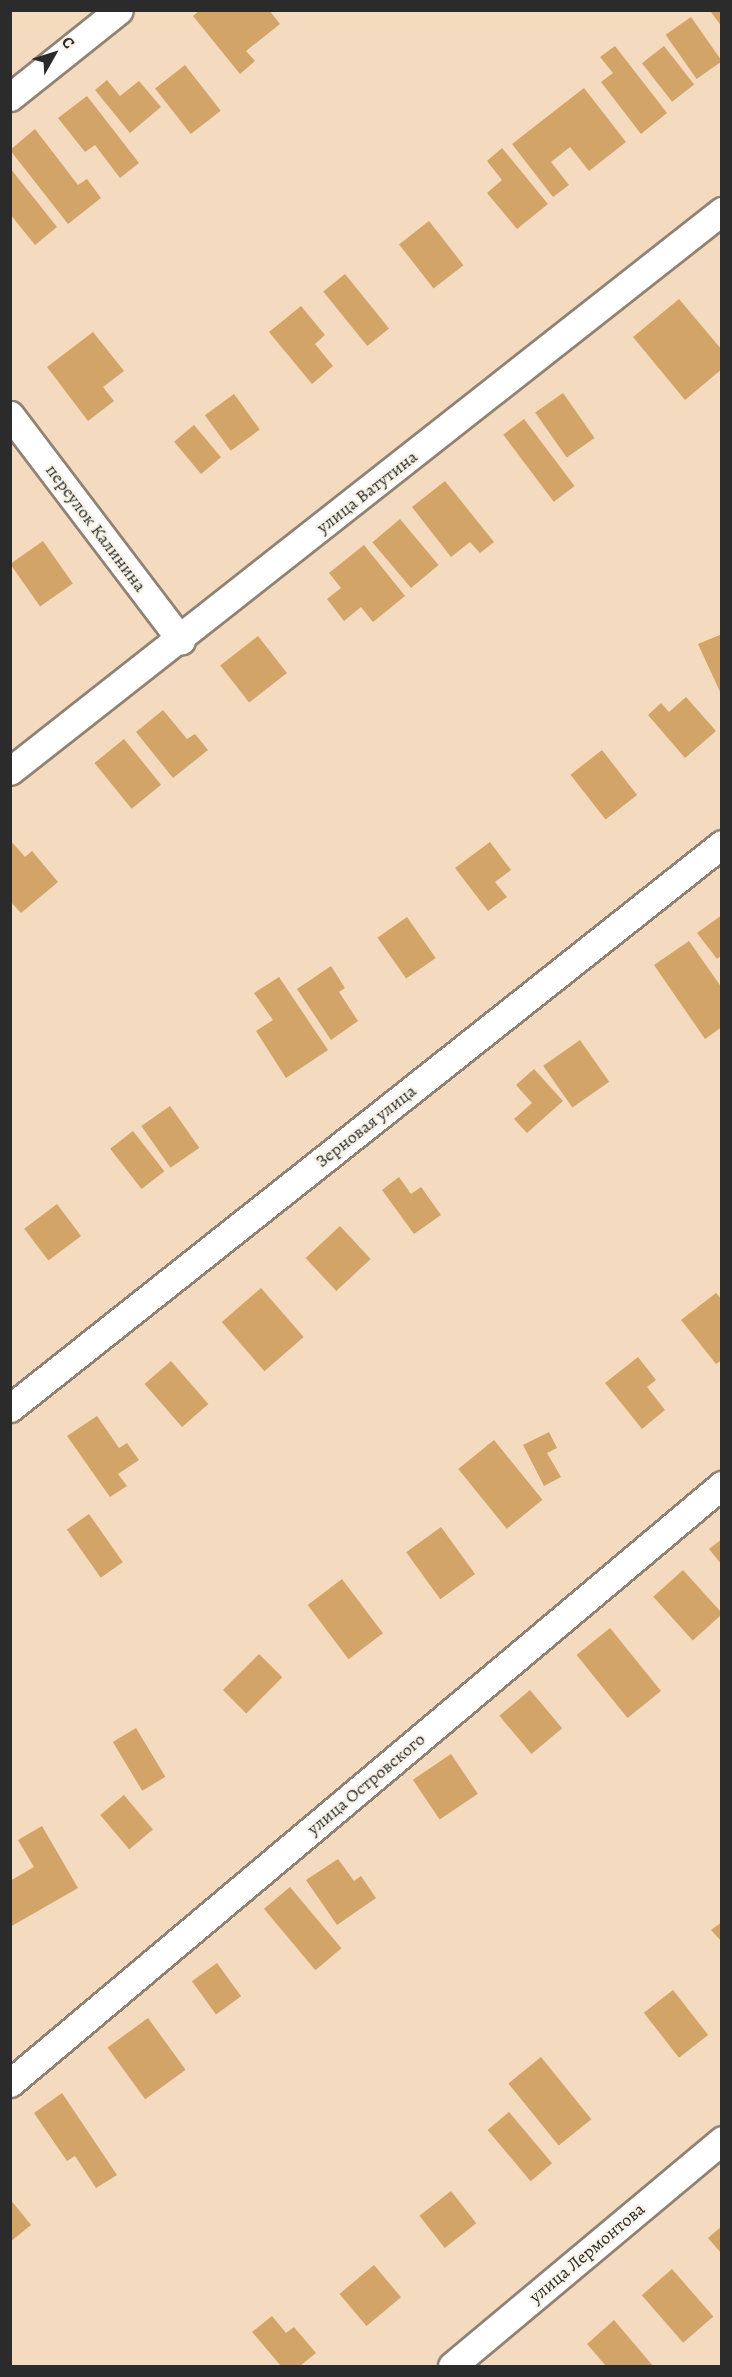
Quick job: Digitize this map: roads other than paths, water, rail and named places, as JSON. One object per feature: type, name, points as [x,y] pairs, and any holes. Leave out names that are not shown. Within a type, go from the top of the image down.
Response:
[{"type":"street","points":[[10,97],[119,10]]},
{"type":"street","name":"улица Ватутина","points":[[10,771],[181,640],[722,211]]},
{"type":"street","name":"переулок Калинина","points":[[10,415],[181,640]]},
{"type":"street","name":"Зерновая улица","points":[[10,1408],[722,844]]},
{"type":"street","name":"улица Островского","points":[[10,2083],[722,1485]]},
{"type":"street","name":"улица Лермонтова","points":[[452,2367],[722,2140]]}]
